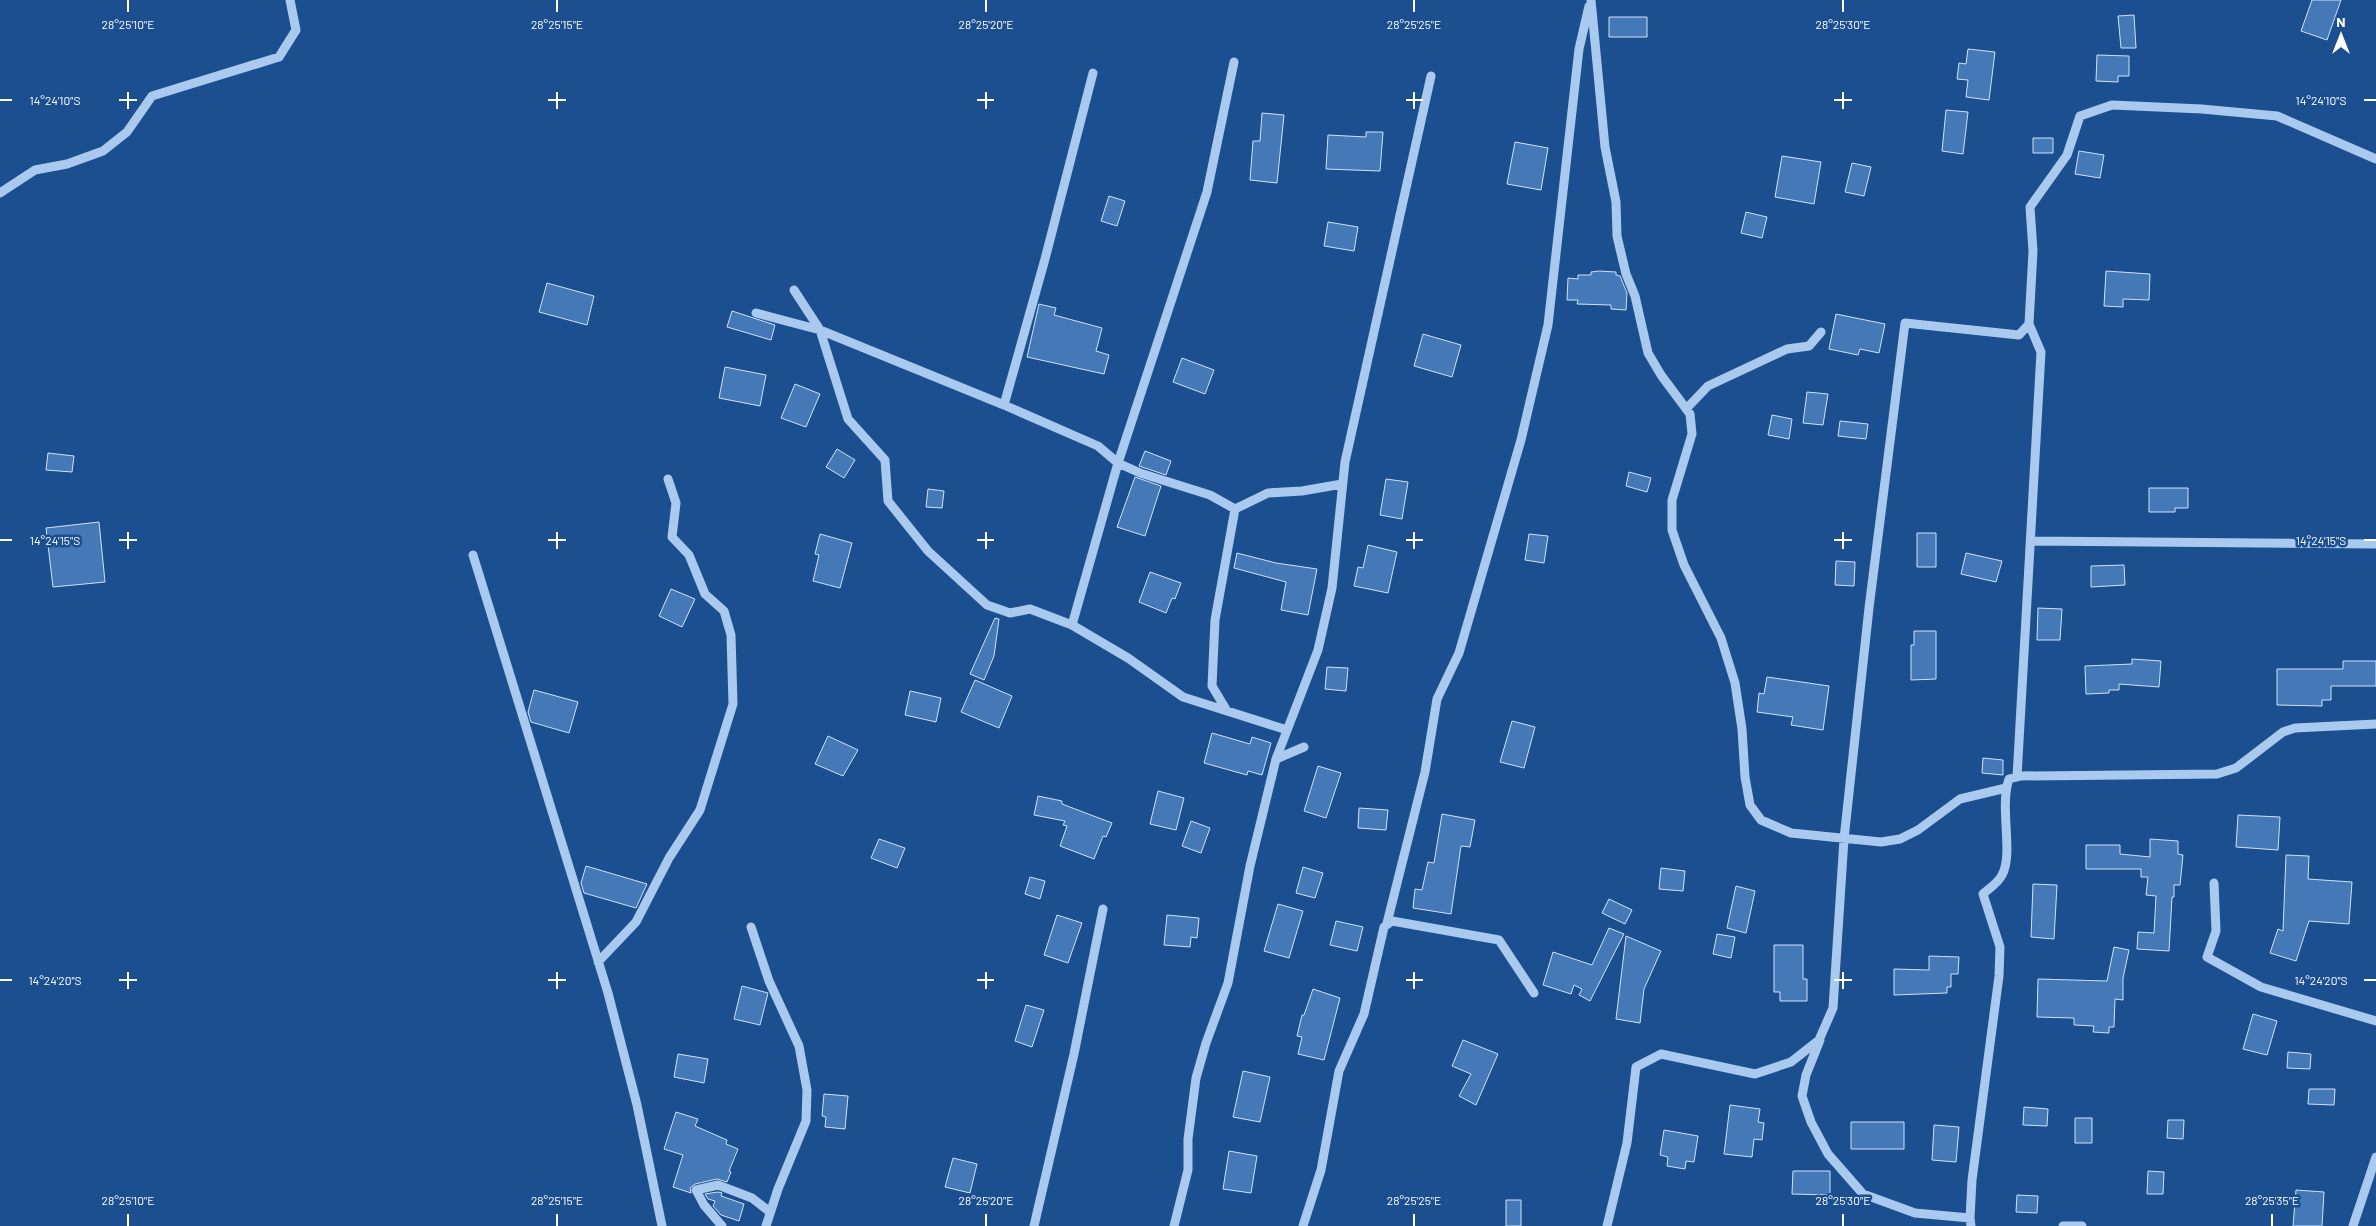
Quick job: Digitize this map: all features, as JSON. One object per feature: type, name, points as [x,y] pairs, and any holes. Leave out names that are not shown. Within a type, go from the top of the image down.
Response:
[{"type":"street","points":[[0,193],[35,170],[67,164],[103,152],[127,132],[152,96],[279,57],[296,30],[290,0]]},
{"type":"street","points":[[1590,0],[1605,147],[1616,202],[1617,236],[1626,274],[1635,296],[1648,353],[1661,375],[1690,414],[1692,434],[1672,500],[1672,530],[1684,565],[1721,638],[1735,683],[1742,729],[1745,777],[1750,805],[1760,820],[1791,832],[1844,839],[1854,837],[1881,842],[1900,838],[1918,830],[1960,799],[2006,788]]},
{"type":"street","points":[[1303,1226],[1320,1170],[1339,1071],[1364,1014],[1384,927],[1387,923],[1425,772],[1437,699],[1459,653],[1521,440],[1548,325],[1579,49],[1590,0]]},
{"type":"street","points":[[1072,625],[1118,462],[1207,192],[1234,62]]},
{"type":"street","points":[[1004,405],[1045,259],[1093,73]]},
{"type":"street","points":[[1174,1226],[1188,1170],[1188,1138],[1196,1078],[1206,1042],[1228,983],[1250,866],[1276,759],[1318,650],[1332,588],[1345,462],[1366,358],[1431,76]]},
{"type":"street","points":[[2017,777],[2042,352],[2029,324],[2032,251],[2030,207],[2067,155],[2080,116],[2112,105],[2202,109],[2277,116],[2376,160]]},
{"type":"street","points":[[794,290],[820,330],[848,418],[885,460],[888,500],[928,551],[987,605],[1010,613],[1030,609],[1072,625],[1128,658],[1183,697],[1287,730]]},
{"type":"street","points":[[756,313],[820,330],[1004,405],[1098,446],[1118,462],[1140,473],[1210,496],[1235,509]]},
{"type":"street","points":[[2029,324],[2019,335],[1905,322],[1869,608],[1844,839],[1833,1008],[1806,1075],[1802,1096],[1811,1122],[1828,1154],[1863,1194],[1916,1213],[1971,1222],[1972,1180],[2000,948],[1983,894],[2001,877],[2006,868],[2006,788],[2009,779],[2017,777],[2217,774],[2236,768],[2283,732],[2295,728],[2376,724]]},
{"type":"street","points":[[1686,409],[1708,386],[1787,350],[1809,346],[1821,332]]},
{"type":"street","points":[[598,962],[636,922],[669,858],[700,810],[733,704],[731,635],[724,611],[705,594],[689,555],[672,537],[676,503],[668,479]]},
{"type":"street","points":[[1235,509],[1268,493],[1302,491],[1342,484]]},
{"type":"street","points":[[1227,711],[1212,686],[1215,620],[1235,509]]},
{"type":"street","points":[[2031,541],[2376,544]]},
{"type":"street","points":[[473,555],[598,962],[637,1105],[662,1226]]},
{"type":"street","points":[[1276,759],[1304,747]]},
{"type":"street","points":[[2214,883],[2216,931],[2207,957],[2261,987],[2376,1021]]},
{"type":"street","points":[[1034,1226],[1074,1054],[1104,909]]},
{"type":"street","points":[[1387,923],[1392,921],[1499,940],[1534,993]]},
{"type":"street","points":[[751,927],[769,981],[799,1046],[807,1090],[806,1121],[766,1226]]},
{"type":"street","points":[[1607,1226],[1626,1143],[1636,1067],[1661,1054],[1755,1074],[1791,1062],[1820,1040],[1824,1029]]},
{"type":"street","points":[[2353,1226],[2376,1157]]},
{"type":"street","points":[[722,1226],[704,1205],[696,1190],[718,1185],[752,1198],[770,1212]]},
{"type":"street","points":[[2063,1226],[2082,1226]]},
{"type":"building","points":[[2312,0],[2341,0],[2327,40],[2301,31]]},
{"type":"building","points":[[2134,15],[2136,48],[2121,48],[2118,16]]},
{"type":"building","points":[[1609,17],[1647,17],[1647,37],[1609,37]]},
{"type":"building","points":[[1968,49],[1995,52],[1989,100],[1966,97],[1968,80],[1957,79],[1959,63],[1966,64]]},
{"type":"building","points":[[2097,55],[2129,56],[2129,76],[2118,76],[2118,82],[2096,81]]},
{"type":"building","points":[[1946,110],[1968,112],[1963,154],[1942,151]]},
{"type":"building","points":[[1262,113],[1284,115],[1277,183],[1250,180],[1253,141],[1260,141]]},
{"type":"building","points":[[1366,132],[1383,132],[1380,171],[1326,169],[1328,135],[1366,137]]},
{"type":"building","points":[[2033,138],[2053,138],[2053,153],[2033,153]]},
{"type":"building","points":[[1515,142],[1548,148],[1541,190],[1507,184]]},
{"type":"building","points":[[2079,151],[2104,155],[2100,178],[2075,174]]},
{"type":"building","points":[[1782,156],[1821,162],[1814,204],[1775,197]]},
{"type":"building","points":[[1852,163],[1871,167],[1864,196],[1845,192]]},
{"type":"building","points":[[1109,196],[1125,201],[1117,226],[1101,221]]},
{"type":"building","points":[[1746,212],[1767,217],[1762,238],[1741,233]]},
{"type":"building","points":[[1328,222],[1358,227],[1354,251],[1324,246]]},
{"type":"building","points":[[2106,271],[2150,274],[2149,300],[2123,299],[2123,307],[2104,306]]},
{"type":"building","points":[[1591,272],[1616,272],[1616,275],[1620,276],[1627,293],[1626,310],[1611,309],[1611,305],[1577,304],[1578,300],[1567,300],[1568,278],[1578,279],[1578,275],[1591,275]]},
{"type":"building","points":[[547,283],[594,296],[587,325],[539,312]]},
{"type":"building","points":[[1039,304],[1056,308],[1054,315],[1102,328],[1096,351],[1109,355],[1104,374],[1027,357]]},
{"type":"building","points":[[732,311],[775,325],[771,340],[727,327]]},
{"type":"building","points":[[1836,314],[1885,324],[1879,353],[1860,349],[1858,355],[1829,349]]},
{"type":"building","points":[[1423,334],[1461,345],[1452,377],[1414,366]]},
{"type":"building","points":[[1182,358],[1214,370],[1205,394],[1173,382]]},
{"type":"building","points":[[725,367],[766,375],[760,406],[719,398]]},
{"type":"building","points":[[795,384],[820,394],[806,427],[781,418]]},
{"type":"building","points":[[1807,392],[1828,394],[1823,425],[1803,423]]},
{"type":"building","points":[[1772,415],[1792,419],[1789,439],[1768,435]]},
{"type":"building","points":[[1840,421],[1868,424],[1866,439],[1838,436]]},
{"type":"building","points":[[837,449],[855,460],[844,478],[826,467]]},
{"type":"building","points":[[1145,451],[1171,461],[1166,475],[1139,466]]},
{"type":"building","points":[[48,453],[74,456],[72,472],[46,470]]},
{"type":"building","points":[[1629,472],[1651,478],[1647,492],[1626,486]]},
{"type":"building","points":[[1135,477],[1161,486],[1145,536],[1117,527]]},
{"type":"building","points":[[1386,479],[1408,482],[1402,519],[1380,515]]},
{"type":"building","points":[[2149,488],[2188,488],[2188,508],[2175,508],[2175,512],[2149,512]]},
{"type":"building","points":[[928,489],[944,491],[942,508],[926,507]]},
{"type":"building","points":[[99,522],[105,582],[53,587],[46,528]]},
{"type":"building","points":[[1917,533],[1936,533],[1936,567],[1917,567]]},
{"type":"building","points":[[820,534],[852,543],[840,588],[813,581],[819,555],[815,554]]},
{"type":"building","points":[[1529,534],[1548,536],[1544,563],[1525,560]]},
{"type":"building","points":[[1368,545],[1397,552],[1388,593],[1354,586],[1358,567],[1363,568]]},
{"type":"building","points":[[1237,553],[1276,563],[1317,569],[1308,615],[1281,610],[1286,582],[1234,568]]},
{"type":"building","points":[[1966,553],[2002,561],[1996,582],[1961,574]]},
{"type":"building","points":[[1836,561],[1855,562],[1854,586],[1835,585]]},
{"type":"building","points":[[2124,565],[2125,585],[2091,587],[2091,566]]},
{"type":"building","points":[[1150,572],[1181,583],[1175,599],[1172,598],[1166,613],[1139,602]]},
{"type":"building","points":[[671,589],[695,599],[682,627],[659,616]]},
{"type":"building","points":[[2038,608],[2062,609],[2060,640],[2037,640]]},
{"type":"building","points":[[995,618],[999,619],[994,656],[984,680],[970,674]]},
{"type":"building","points":[[1914,631],[1936,631],[1936,679],[1911,680],[1911,645],[1914,645]]},
{"type":"building","points":[[2132,659],[2161,661],[2159,687],[2119,684],[2119,690],[2109,690],[2109,693],[2086,694],[2085,666],[2132,664]]},
{"type":"building","points":[[2343,661],[2376,661],[2376,686],[2331,686],[2331,700],[2322,700],[2322,706],[2277,705],[2277,669],[2343,669]]},
{"type":"building","points":[[1327,667],[1348,668],[1346,691],[1325,689]]},
{"type":"building","points":[[1767,677],[1829,686],[1823,730],[1791,725],[1793,717],[1757,712],[1759,693],[1764,694]]},
{"type":"building","points":[[975,680],[1012,696],[999,728],[961,712]]},
{"type":"building","points":[[534,690],[578,702],[569,733],[531,722],[528,712]]},
{"type":"building","points":[[910,691],[941,698],[936,722],[905,715]]},
{"type":"building","points":[[1512,721],[1535,727],[1524,768],[1500,762]]},
{"type":"building","points":[[1212,733],[1250,744],[1252,737],[1271,743],[1262,775],[1248,771],[1247,775],[1204,763]]},
{"type":"building","points":[[828,736],[858,750],[843,776],[815,764]]},
{"type":"building","points":[[1983,758],[2003,760],[2003,775],[1982,773]]},
{"type":"building","points":[[1318,766],[1341,773],[1326,818],[1304,811]]},
{"type":"building","points":[[1158,791],[1184,798],[1176,830],[1150,824]]},
{"type":"building","points":[[1038,796],[1062,801],[1062,804],[1112,823],[1106,837],[1103,836],[1094,859],[1060,846],[1067,826],[1063,825],[1065,821],[1034,815]]},
{"type":"building","points":[[1359,808],[1388,810],[1386,830],[1358,828]]},
{"type":"building","points":[[1442,814],[1475,820],[1470,847],[1461,846],[1451,914],[1413,908],[1415,889],[1422,890],[1428,862],[1434,863]]},
{"type":"building","points":[[2238,815],[2280,817],[2278,850],[2236,847]]},
{"type":"building","points":[[1191,821],[1210,828],[1201,853],[1182,846]]},
{"type":"building","points":[[879,839],[905,848],[897,868],[871,858]]},
{"type":"building","points":[[2150,839],[2178,841],[2178,854],[2183,855],[2180,885],[2174,885],[2174,897],[2172,897],[2169,951],[2137,949],[2138,932],[2154,933],[2156,896],[2146,895],[2148,877],[2141,877],[2141,869],[2086,869],[2086,845],[2120,845],[2120,854],[2150,857]]},
{"type":"building","points":[[2286,855],[2309,856],[2308,879],[2352,882],[2349,924],[2309,921],[2296,961],[2270,953],[2278,929],[2283,931]]},
{"type":"building","points":[[586,866],[647,884],[636,908],[584,893],[581,883]]},
{"type":"building","points":[[1303,867],[1323,873],[1315,898],[1296,893]]},
{"type":"building","points":[[1661,868],[1685,871],[1683,891],[1659,889]]},
{"type":"building","points":[[1030,877],[1045,881],[1040,899],[1025,894]]},
{"type":"building","points":[[2033,884],[2057,885],[2054,939],[2031,937]]},
{"type":"building","points":[[1736,886],[1755,891],[1746,933],[1727,928]]},
{"type":"building","points":[[1609,899],[1632,910],[1625,924],[1602,913]]},
{"type":"building","points":[[1278,904],[1303,911],[1289,958],[1264,951]]},
{"type":"building","points":[[1057,915],[1082,923],[1068,963],[1044,955]]},
{"type":"building","points":[[1167,915],[1199,918],[1197,938],[1191,937],[1190,947],[1164,945]]},
{"type":"building","points":[[1336,921],[1363,927],[1357,951],[1330,945]]},
{"type":"building","points":[[1609,928],[1624,934],[1590,1001],[1579,995],[1582,989],[1574,985],[1571,994],[1543,985],[1553,952],[1592,965]]},
{"type":"building","points":[[1717,934],[1735,937],[1731,958],[1713,954]]},
{"type":"building","points":[[1626,936],[1661,951],[1644,989],[1640,1023],[1616,1019]]},
{"type":"building","points":[[1774,945],[1803,945],[1803,979],[1807,979],[1807,1001],[1780,1001],[1780,992],[1774,992]]},
{"type":"building","points":[[2114,947],[2129,950],[2123,978],[2123,1000],[2115,999],[2114,1027],[2109,1027],[2109,1033],[2093,1032],[2094,1026],[2074,1025],[2074,1018],[2037,1017],[2038,979],[2107,981]]},
{"type":"building","points":[[1929,956],[1959,957],[1958,974],[1951,974],[1951,987],[1947,987],[1947,993],[1894,995],[1894,969],[1929,970]]},
{"type":"building","points":[[742,986],[768,993],[760,1025],[734,1019]]},
{"type":"building","points":[[1313,989],[1340,998],[1324,1060],[1298,1054],[1302,1037],[1297,1036],[1302,1015],[1304,1015]]},
{"type":"building","points":[[1026,1005],[1044,1010],[1032,1047],[1015,1041]]},
{"type":"building","points":[[2253,1014],[2277,1021],[2267,1055],[2243,1049]]},
{"type":"building","points":[[1463,1040],[1498,1054],[1476,1105],[1459,1096],[1471,1074],[1452,1066]]},
{"type":"building","points":[[2288,1052],[2311,1054],[2310,1069],[2287,1068]]},
{"type":"building","points":[[678,1054],[708,1059],[704,1083],[674,1077]]},
{"type":"building","points":[[1243,1071],[1270,1077],[1260,1122],[1233,1117]]},
{"type":"building","points":[[2309,1089],[2335,1089],[2334,1105],[2308,1104]]},
{"type":"building","points":[[824,1094],[848,1096],[845,1129],[825,1127],[826,1117],[822,1116]]},
{"type":"building","points":[[1730,1105],[1760,1109],[1758,1122],[1764,1123],[1762,1140],[1754,1139],[1752,1157],[1724,1154]]},
{"type":"building","points":[[2024,1107],[2048,1109],[2047,1126],[2023,1125]]},
{"type":"building","points":[[676,1112],[698,1119],[695,1126],[727,1140],[726,1144],[738,1149],[729,1171],[731,1172],[727,1182],[717,1179],[695,1184],[690,1188],[691,1193],[673,1187],[683,1155],[664,1149]]},
{"type":"building","points":[[2075,1118],[2092,1118],[2092,1143],[2075,1143]]},
{"type":"building","points":[[2168,1120],[2184,1120],[2183,1139],[2167,1138]]},
{"type":"building","points":[[1851,1122],[1904,1122],[1904,1149],[1851,1149]]},
{"type":"building","points":[[1934,1125],[1959,1127],[1956,1162],[1932,1160]]},
{"type":"building","points":[[1664,1130],[1698,1136],[1694,1162],[1686,1161],[1685,1169],[1667,1166],[1668,1157],[1660,1155]]},
{"type":"building","points":[[1229,1151],[1257,1156],[1251,1193],[1223,1189]]},
{"type":"building","points":[[953,1158],[977,1164],[970,1193],[945,1187]]},
{"type":"building","points":[[1793,1171],[1830,1171],[1830,1195],[1792,1194]]},
{"type":"building","points":[[2148,1171],[2164,1172],[2163,1194],[2147,1194]]},
{"type":"building","points":[[2296,1190],[2324,1192],[2322,1226],[2293,1226]]},
{"type":"building","points":[[722,1193],[721,1196],[744,1204],[739,1221],[721,1215],[713,1206],[715,1201],[708,1199],[705,1194]]},
{"type":"building","points":[[2017,1195],[2038,1196],[2037,1213],[2016,1212]]},
{"type":"building","points":[[1506,1200],[1521,1200],[1521,1226],[1506,1226]]}]
